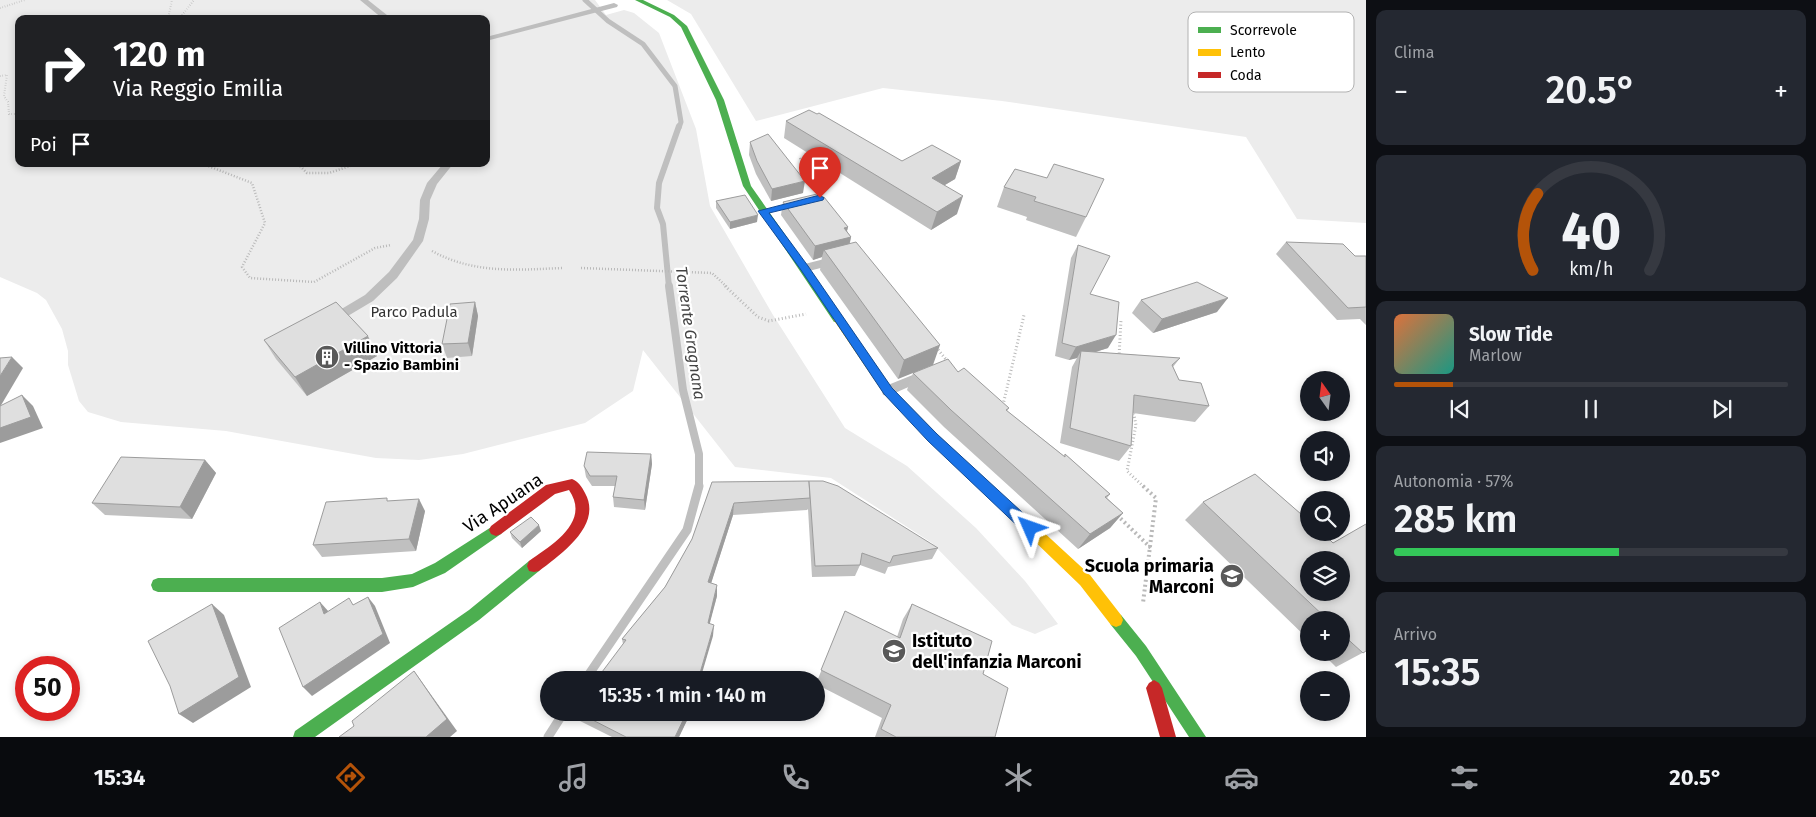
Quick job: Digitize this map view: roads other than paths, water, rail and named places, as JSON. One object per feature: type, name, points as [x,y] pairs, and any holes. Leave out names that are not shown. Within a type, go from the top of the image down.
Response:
[{"type":"main road","points":[[638,0],[672,16],[684,26],[720,100],[748,186],[768,210],[888,391],[932,437],[1085,580],[1141,651],[1198,737]]},
{"type":"main road","name":"Via Apuana","points":[[158,585],[382,586],[413,580],[440,568],[539,500],[551,489],[572,484],[582,501],[580,517],[572,536],[474,615],[301,737]]},
{"type":"main road","points":[[1141,651],[1164,718],[1168,737]]},
{"type":"lane","points":[[364,0],[383,15]]},
{"type":"lane","points":[[490,38],[614,5]]},
{"type":"lane","points":[[318,327],[369,298],[393,275],[418,241],[424,219],[425,200],[432,183],[445,167]]},
{"type":"lane","points":[[805,268],[843,258]]},
{"type":"lane","points":[[888,391],[950,365]]},
{"type":"waterway","name":"Torrente Gragnana","points":[[585,0],[608,21],[643,44],[675,86],[681,122],[679,128]]},
{"type":"waterway","name":"Torrente Gragnana","points":[[669,287],[663,224],[657,208],[659,183],[679,126]]},
{"type":"waterway","name":"Torrente Gragnana","points":[[669,286],[683,390],[699,454],[699,486]]},
{"type":"waterway","name":"Torrente Gragnana","points":[[591,671],[687,530],[699,486]]},
{"type":"waterway","name":"Torrente Gragnana","points":[[548,737],[558,721]]},
{"type":"place","name":"Villino Vittoria - Spazio Bambini","points":[[327,357]]},
{"type":"place","name":"Scuola primaria Marconi","points":[[1232,576]]},
{"type":"place","name":"Istituto dell'infanzia Marconi","points":[[894,651]]},
{"type":"park label","name":"Parco Padula","points":[[414,312]]}]
